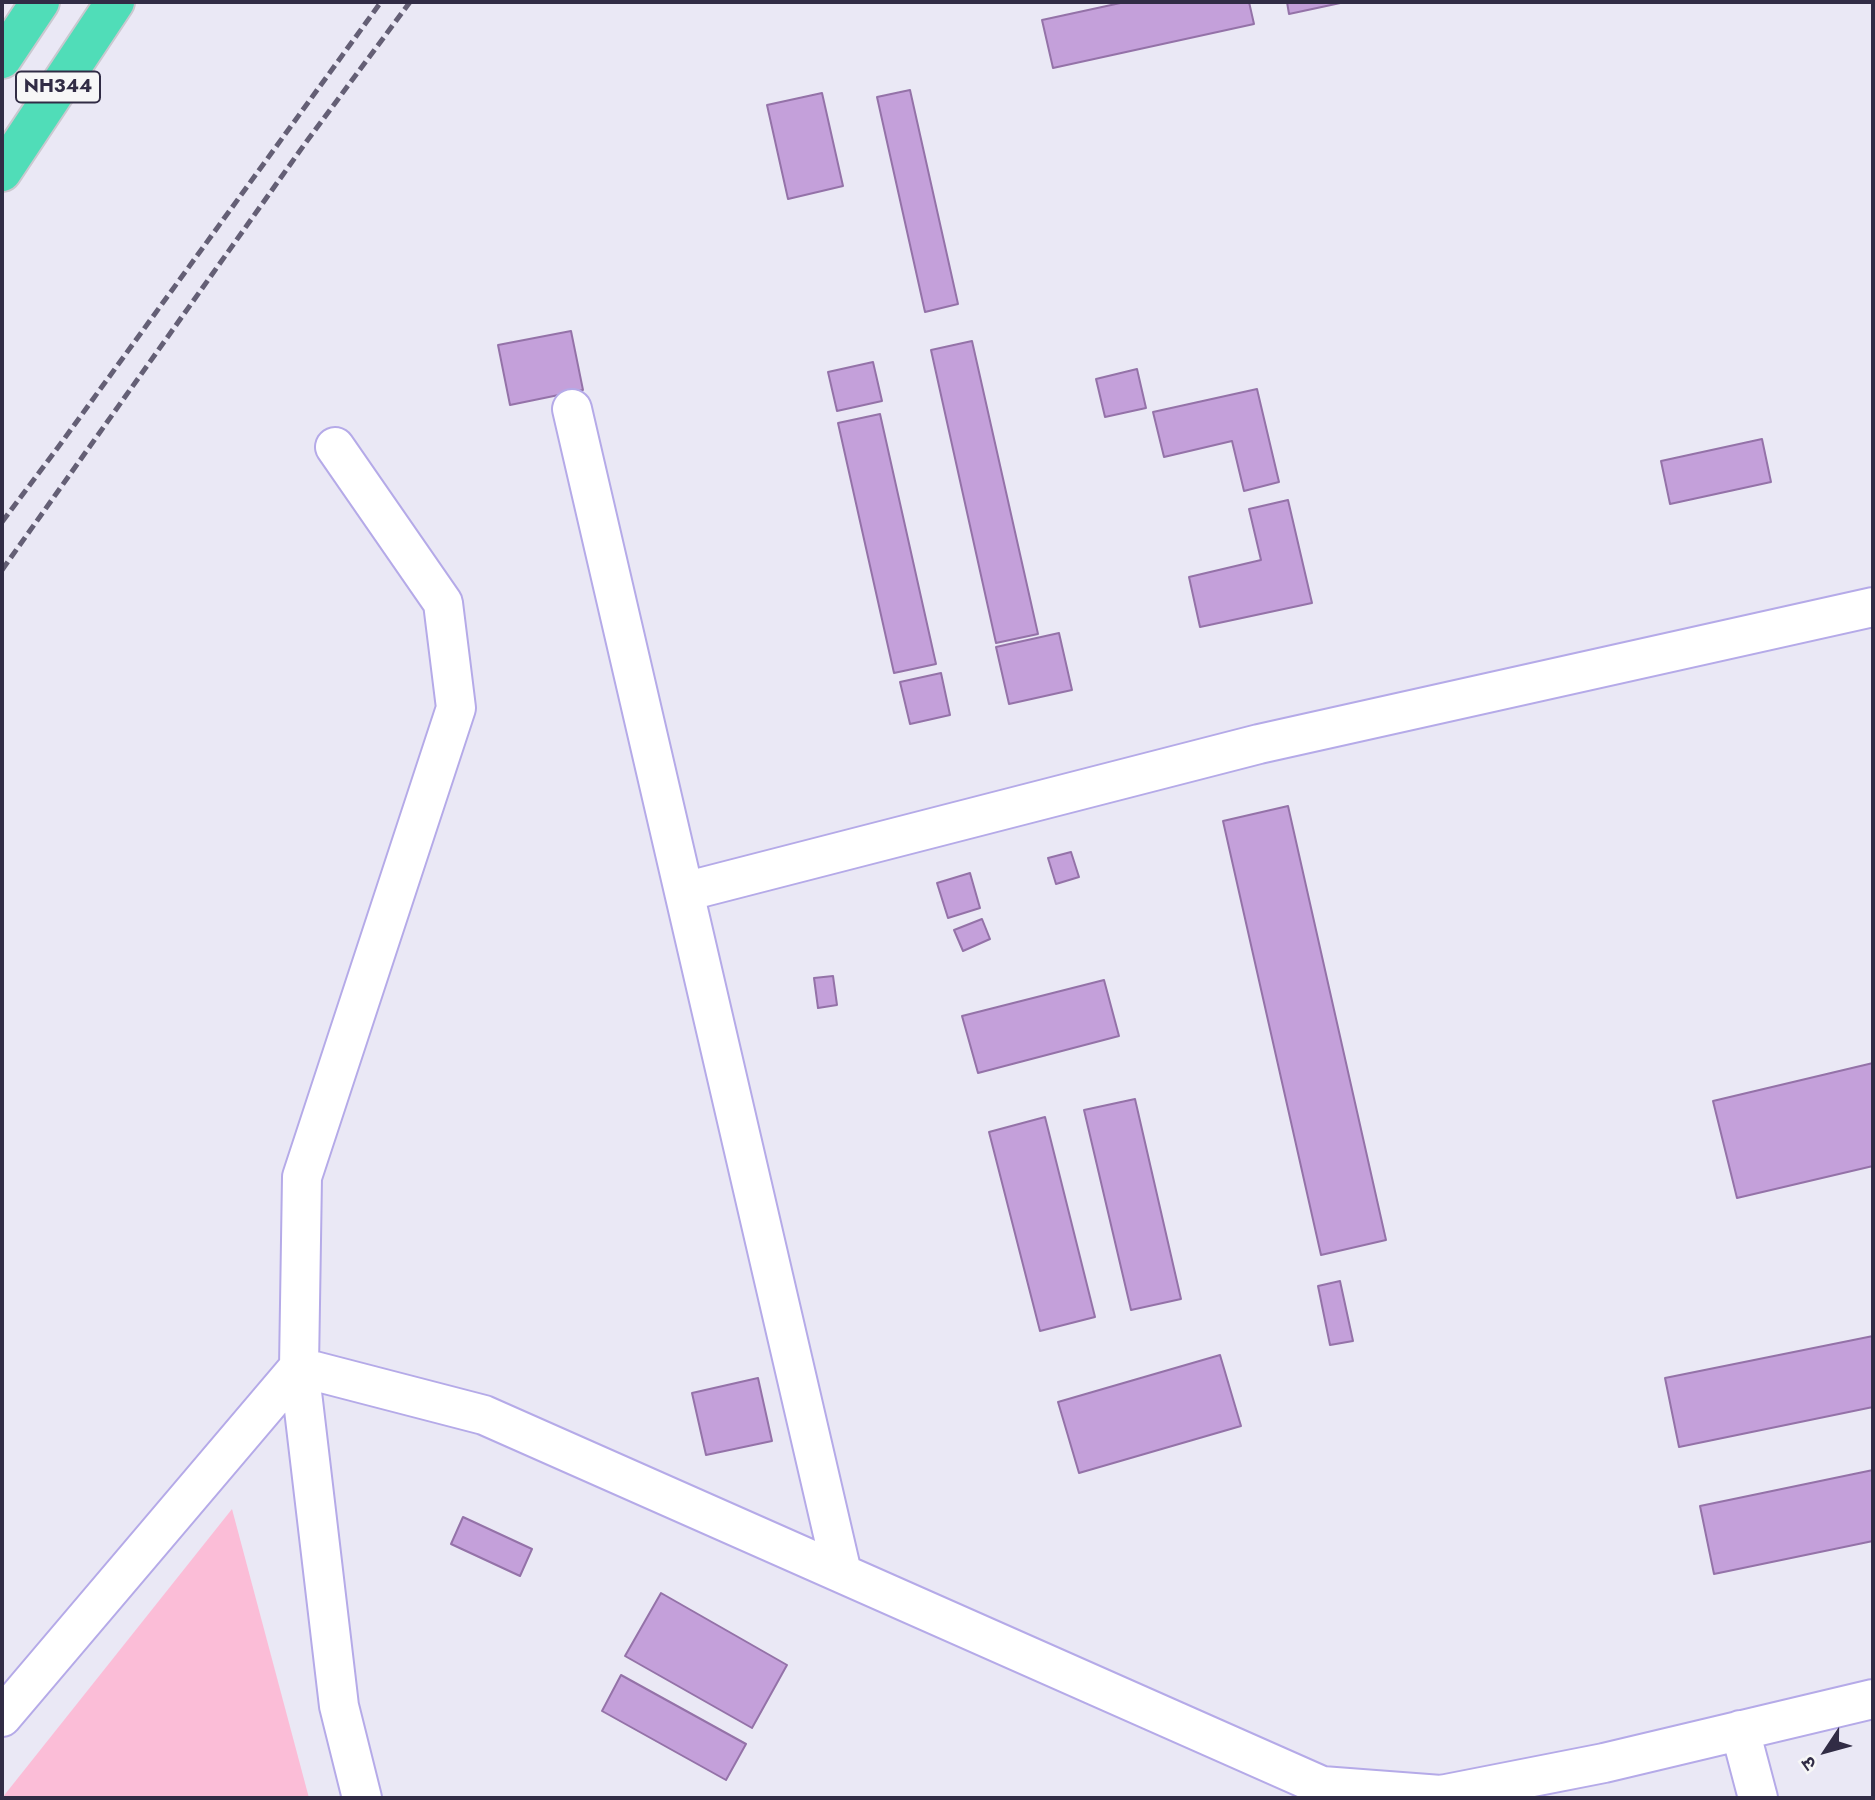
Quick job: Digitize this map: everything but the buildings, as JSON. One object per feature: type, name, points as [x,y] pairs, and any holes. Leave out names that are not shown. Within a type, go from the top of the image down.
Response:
[{"type":"highway","points":[[2,59],[40,2]]},
{"type":"highway","name":"NH344","points":[[2,172],[115,2]]},
{"type":"street","points":[[572,409],[842,1573]]},
{"type":"street","points":[[335,447],[443,603],[456,708],[302,1177],[299,1367],[339,1706],[362,1798]]},
{"type":"street","points":[[684,891],[1259,744],[1873,607]]},
{"type":"street","points":[[299,1367],[484,1415],[1322,1786],[1441,1795],[1474,1793],[1873,1699]]},
{"type":"street","points":[[2,1717],[299,1367]]},
{"type":"street","points":[[1740,1730],[1758,1798]]},
{"type":"shaded area","points":[[232,1509],[309,1798],[2,1798]]},
{"type":"railway","points":[[2,522],[381,2]]},
{"type":"railway","points":[[2,570],[304,145],[410,2]]}]
